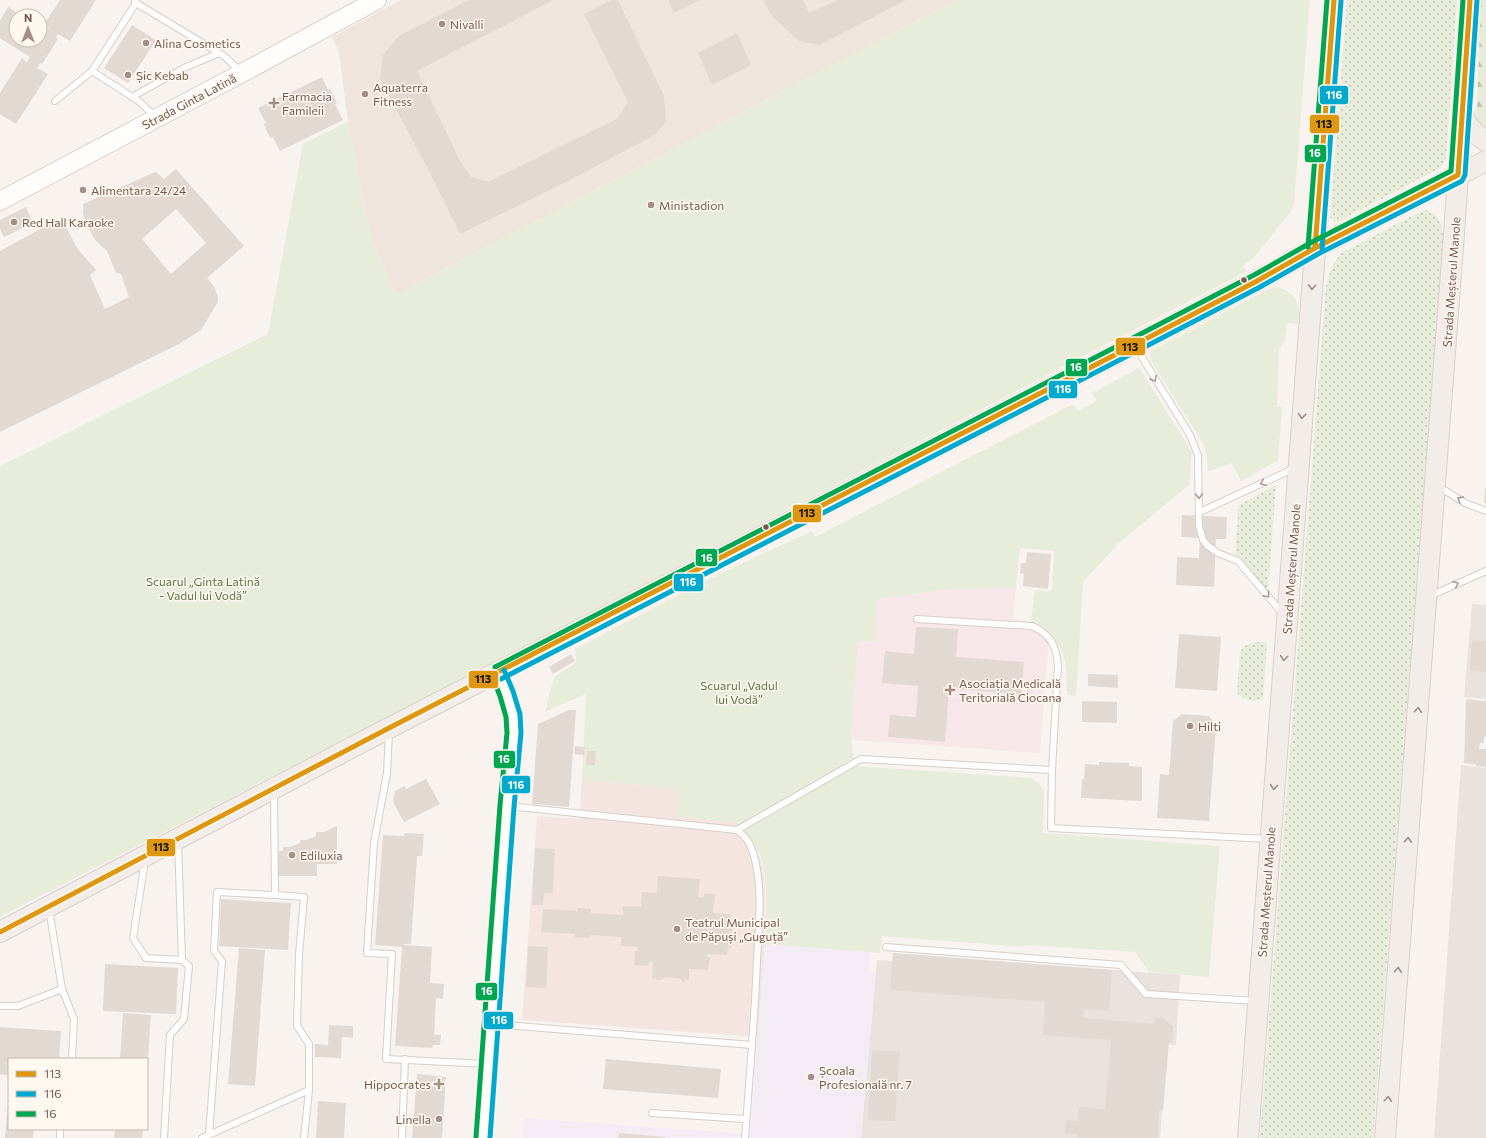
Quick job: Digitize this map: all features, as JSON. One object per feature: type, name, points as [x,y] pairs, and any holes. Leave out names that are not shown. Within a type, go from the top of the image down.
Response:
[{"type":"main road","name":"Strada Ginta Latină","points":[[0,201],[377,0]]},
{"type":"main road","name":"Strada Meșterul Manole","points":[[1248,1138],[1334,0]]},
{"type":"main road","name":"Strada Meșterul Manole","points":[[1385,1138],[1470,0]]},
{"type":"main road","points":[[1462,118],[1476,134],[1486,141]]},
{"type":"main road","points":[[0,932],[389,728],[1134,345],[1257,281],[1315,248],[1486,161]]},
{"type":"main road","points":[[483,1138],[507,806],[514,733],[514,722],[507,694],[498,672]]},
{"type":"lane","points":[[55,101],[92,70],[136,2],[224,56],[242,73]]},
{"type":"lane","points":[[132,97],[184,68],[219,53]]},
{"type":"lane","points":[[92,70],[140,102],[156,119]]},
{"type":"lane","points":[[1134,345],[1190,435],[1197,449],[1199,463],[1201,534],[1203,540],[1208,546],[1218,553],[1238,561],[1287,619]]},
{"type":"lane","points":[[1200,512],[1298,466]]},
{"type":"lane","points":[[1435,484],[1465,503],[1486,512]]},
{"type":"lane","points":[[1426,598],[1486,571]]},
{"type":"lane","points":[[916,619],[1032,626],[1042,631],[1057,650],[1058,665],[1052,770],[1051,828],[1270,839]]},
{"type":"lane","points":[[389,728],[387,773],[374,843],[367,953],[392,954],[386,1058],[488,1064]]},
{"type":"lane","points":[[737,830],[861,759],[1052,770]]},
{"type":"lane","points":[[274,789],[275,895]]},
{"type":"lane","points":[[507,806],[737,830],[744,835],[750,845],[756,862],[759,928],[745,1138]]},
{"type":"lane","points":[[178,839],[182,960]]},
{"type":"lane","points":[[146,855],[133,938],[146,958],[182,960],[189,966],[184,1019],[170,1035],[164,1138]]},
{"type":"lane","points":[[209,1135],[222,961],[214,951],[217,892],[304,896],[299,955],[297,1026],[310,1044],[309,1090],[304,1138]]},
{"type":"lane","points":[[48,906],[62,990],[74,1019],[72,1058]]},
{"type":"lane","points":[[886,947],[1121,965],[1146,994],[1258,1001]]},
{"type":"lane","points":[[0,1006],[18,1006],[62,990]]},
{"type":"lane","points":[[492,1024],[752,1045]]},
{"type":"lane","points":[[402,1138],[405,1059]]},
{"type":"lane","points":[[202,1138],[309,1090]]},
{"type":"lane","points":[[652,1113],[746,1119]]},
{"type":"shaded area","points":[[401,0],[956,0],[395,295],[371,236],[348,122],[339,52],[332,37]]},
{"type":"shaded area","name":"Asociația Medicală Teritorială Ciocana","points":[[1016,587],[1013,619],[1036,623],[1049,631],[1040,753],[851,740],[858,641],[876,641],[878,599],[952,589]]},
{"type":"shaded area","points":[[1472,604],[1486,605],[1486,699],[1464,697]]},
{"type":"shaded area","points":[[1461,765],[1486,768],[1486,1138],[1434,1138]]},
{"type":"shaded area","points":[[582,780],[678,788],[676,817],[736,822],[755,845],[763,867],[765,893],[765,944],[758,1037],[522,1020],[537,816],[579,819]]},
{"type":"shaded area","name":"Școala Profesională nr. 7","points":[[765,944],[870,952],[869,971],[876,972],[861,1138],[523,1138],[524,1118],[750,1134]]},
{"type":"shaded area","points":[[895,954],[1180,975],[1176,1045],[1167,1045],[1160,1138],[861,1138],[877,960],[894,961]]},
{"type":"green space","name":"Scuarul „Ginta Latină - Vadul lui Vodă”","points":[[956,0],[1310,0],[1294,203],[1290,213],[1252,260],[1242,266],[1247,271],[0,917],[0,466],[268,334],[303,144],[348,122],[371,236],[395,295]]},
{"type":"green space","points":[[1347,0],[1457,0],[1446,159],[1440,168],[1336,223],[1330,218]]},
{"type":"green space","points":[[1481,0],[1486,0],[1486,132],[1472,115],[1477,107]]},
{"type":"green space","points":[[1426,210],[1435,215],[1438,219],[1442,228],[1443,243],[1373,1138],[1260,1138],[1326,286],[1332,266],[1341,253]]},
{"type":"green space","points":[[1277,287],[1284,289],[1293,296],[1299,307],[1298,324],[1287,323],[1285,340],[1279,350],[1277,407],[1282,407],[1278,460],[1241,481],[1232,463],[1209,471],[1204,445],[1149,356],[1151,351],[1267,290]]},
{"type":"green space","name":"Scuarul „Vadul lui Vodă”","points":[[1139,368],[1192,452],[1189,485],[1119,543],[1083,582],[1076,696],[1067,695],[1066,665],[1059,645],[1047,630],[1038,624],[1031,622],[1035,590],[1049,592],[1052,590],[1054,551],[1020,548],[1016,587],[952,589],[878,599],[876,641],[858,641],[851,740],[856,766],[1031,778],[1038,782],[1044,791],[1043,833],[1220,846],[1209,977],[1149,972],[1135,952],[1026,945],[1023,947],[882,936],[880,953],[765,944],[766,894],[764,869],[756,846],[736,822],[676,817],[677,788],[582,780],[586,694],[545,712],[554,677],[576,663],[575,649],[723,572],[812,531],[815,537],[1073,404],[1078,411],[1097,401],[1092,393]]},
{"type":"green space","points":[[1276,485],[1268,591],[1235,555],[1239,505]]},
{"type":"green space","points":[[1263,642],[1267,643],[1263,700],[1249,700],[1243,698],[1237,693],[1240,653],[1246,645]]},
{"type":"building","points":[[60,0],[96,0],[70,41],[58,34],[56,37],[58,39],[42,64],[40,63],[37,68],[48,74],[16,124],[0,114],[0,93],[22,58],[27,62],[30,57],[16,48],[48,48],[48,18]]},
{"type":"building","points":[[469,0],[553,0],[417,71],[459,159],[471,177],[488,182],[617,119],[628,102],[584,14],[611,0],[618,0],[664,96],[666,122],[655,135],[566,182],[460,234],[430,173],[380,79],[383,55],[399,36]]},
{"type":"building","points":[[668,0],[700,0],[674,13]]},
{"type":"building","points":[[763,0],[803,0],[809,13],[838,0],[906,0],[820,45],[799,41],[771,15]]},
{"type":"building","points":[[8,7],[10,8],[8,8],[8,43],[0,38],[0,21]]},
{"type":"building","points":[[132,25],[156,40],[128,83],[104,68]]},
{"type":"building","points":[[737,33],[751,65],[712,85],[698,53]]},
{"type":"building","points":[[322,77],[328,90],[330,89],[337,103],[335,104],[343,120],[280,151],[273,137],[270,138],[264,124],[266,123],[258,108]]},
{"type":"building","points":[[176,169],[244,246],[207,278],[215,288],[218,302],[201,330],[179,344],[0,432],[0,251],[57,220],[63,221],[77,248],[96,270],[90,275],[105,309],[129,297],[121,274],[116,273],[107,251],[92,235],[83,214],[83,204],[156,172],[164,179]],"holes":[[[176,209],[206,243],[171,274],[142,239]]]},
{"type":"building","points":[[26,207],[33,223],[4,237],[0,229],[0,220]]},
{"type":"building","points":[[1485,488],[1486,503],[1484,503]]},
{"type":"building","points":[[1182,515],[1227,517],[1226,539],[1216,539],[1214,587],[1176,585],[1177,557],[1199,558],[1200,538],[1181,537]]},
{"type":"building","points":[[1027,552],[1051,554],[1048,589],[1023,586],[1024,574],[1020,573],[1021,563],[1026,563]]},
{"type":"building","points":[[916,627],[958,629],[956,657],[1024,662],[1021,694],[949,689],[945,742],[888,737],[890,715],[916,717],[918,686],[882,683],[885,651],[914,654]]},
{"type":"building","points":[[1179,634],[1221,637],[1217,691],[1175,688]]},
{"type":"building","points":[[1472,640],[1486,641],[1486,672],[1470,671]]},
{"type":"building","points":[[571,654],[575,661],[553,674],[549,667]]},
{"type":"building","points":[[1088,674],[1118,675],[1118,688],[1088,686]]},
{"type":"building","points":[[1466,699],[1486,701],[1486,737],[1484,737],[1484,743],[1480,743],[1479,749],[1486,749],[1486,767],[1464,763]]},
{"type":"building","points":[[1082,701],[1117,702],[1117,723],[1082,722]]},
{"type":"building","points":[[569,710],[576,710],[569,807],[532,804],[538,724]]},
{"type":"building","points":[[1182,714],[1209,716],[1216,725],[1209,821],[1157,818],[1160,774],[1169,775],[1173,721]]},
{"type":"building","points":[[575,746],[585,747],[584,755],[574,754]]},
{"type":"building","points":[[587,751],[596,751],[595,765],[586,765]]},
{"type":"building","points":[[1099,762],[1129,763],[1129,766],[1142,767],[1142,801],[1081,798],[1082,779],[1084,779],[1085,764],[1099,765]]},
{"type":"building","points":[[426,779],[440,804],[404,822],[393,802],[395,791],[405,786],[406,789]]},
{"type":"building","points":[[337,826],[337,864],[317,864],[317,876],[278,876],[278,851],[283,851],[283,847],[290,847],[300,843],[300,840],[307,840],[316,836],[316,832],[324,832]]},
{"type":"building","points":[[405,833],[424,834],[422,856],[417,856],[411,944],[404,945],[432,947],[430,983],[444,984],[443,999],[436,998],[434,1035],[441,1035],[440,1045],[433,1045],[432,1048],[395,1046],[402,947],[375,945],[383,835],[404,836]]},
{"type":"building","points":[[535,848],[555,849],[553,893],[544,893],[543,905],[532,905]]},
{"type":"building","name":"Teatrul Municipal de Păpuși „Guguță”","points":[[658,876],[700,879],[698,897],[704,898],[704,894],[715,894],[713,913],[731,914],[731,922],[733,922],[731,948],[728,948],[727,955],[708,954],[707,957],[710,957],[708,970],[689,969],[689,980],[685,980],[685,982],[681,981],[682,979],[666,977],[661,980],[652,978],[653,962],[649,962],[648,966],[634,965],[635,951],[638,951],[638,947],[621,946],[621,937],[590,935],[590,938],[575,937],[575,934],[541,932],[543,909],[577,911],[577,908],[591,909],[591,913],[623,915],[623,906],[641,907],[642,892],[657,893]]},
{"type":"building","points":[[221,899],[291,903],[288,950],[219,946]]},
{"type":"building","points":[[528,946],[548,947],[546,988],[526,987]]},
{"type":"building","points":[[239,948],[265,950],[255,1086],[228,1084]]},
{"type":"building","points":[[893,953],[1112,970],[1109,1011],[1084,1009],[1083,1018],[1154,1024],[1155,1017],[1163,1018],[1173,1025],[1172,1042],[1169,1042],[1163,1111],[1159,1110],[1158,1138],[1077,1138],[1077,1134],[1065,1134],[1066,1120],[1078,1121],[1079,1107],[1105,1109],[1111,1040],[1043,1035],[1045,1002],[890,990]]},
{"type":"building","points":[[105,964],[178,968],[176,1014],[103,1011]]},
{"type":"building","points":[[123,1013],[151,1015],[148,1059],[120,1058]]},
{"type":"building","points":[[329,1025],[353,1026],[353,1038],[342,1037],[341,1058],[315,1057],[315,1044],[328,1045]]},
{"type":"building","points":[[0,1027],[61,1031],[59,1058],[8,1058],[8,1075],[0,1074]]},
{"type":"building","points":[[872,1050],[900,1052],[895,1121],[868,1120]]},
{"type":"building","points":[[606,1059],[721,1069],[718,1098],[603,1089]]},
{"type":"building","points":[[417,1074],[446,1077],[442,1138],[412,1138]]},
{"type":"building","points":[[318,1101],[346,1103],[344,1138],[316,1138]]},
{"type":"building","points":[[8,1105],[8,1130],[34,1130],[33,1138],[5,1138]]},
{"type":"building","points":[[115,1130],[143,1130],[142,1138],[114,1138]]},
{"type":"building","points":[[619,1133],[665,1137],[665,1138],[618,1138]]},
{"type":"transit line","name":"16","points":[[1308,247],[1327,0]]},
{"type":"transit line","name":"113","points":[[1315,248],[1334,0]]},
{"type":"transit line","name":"16","points":[[495,667],[1131,339],[1254,275],[1312,242],[1451,171],[1463,0]]},
{"type":"transit line","name":"113","points":[[0,932],[389,728],[1134,345],[1257,281],[1315,248],[1458,175],[1470,0]]},
{"type":"transit line","name":"116","points":[[501,679],[1137,351],[1260,287],[1318,254],[1462,181],[1465,175],[1477,0]]},
{"type":"transit line","name":"116","points":[[1322,249],[1341,1]]},
{"type":"transit line","name":"116","points":[[490,1138],[514,807],[521,733],[520,714],[513,691],[504,670]]},
{"type":"transit line","name":"16","points":[[476,1137],[500,805],[507,733],[506,717],[492,676]]},
{"type":"place","name":"Nivalli","points":[[442,24]]},
{"type":"place","name":"Alina Cosmetics","points":[[146,43]]},
{"type":"place","name":"Șic Kebab","points":[[128,75]]},
{"type":"place","name":"Aquaterra Fitness","points":[[365,94]]},
{"type":"place","name":"Farmacia Famileii","points":[[274,103]]},
{"type":"place","name":"Alimentara 24/24","points":[[83,190]]},
{"type":"place","name":"Ministadion","points":[[651,205]]},
{"type":"place","name":"Red Hall Karaoke","points":[[14,222]]},
{"type":"place","name":"Asociația Medicală Teritorială Ciocana","points":[[950,690]]},
{"type":"place","name":"Hilti","points":[[1190,726]]},
{"type":"place","name":"Ediluxia","points":[[292,855]]},
{"type":"place","name":"Teatrul Municipal de Păpuși „Guguță”","points":[[677,929]]},
{"type":"place","name":"Școala Profesională nr. 7","points":[[811,1077]]},
{"type":"place","name":"Hippocrates","points":[[439,1084]]},
{"type":"place","name":"Linella","points":[[439,1119]]}]
